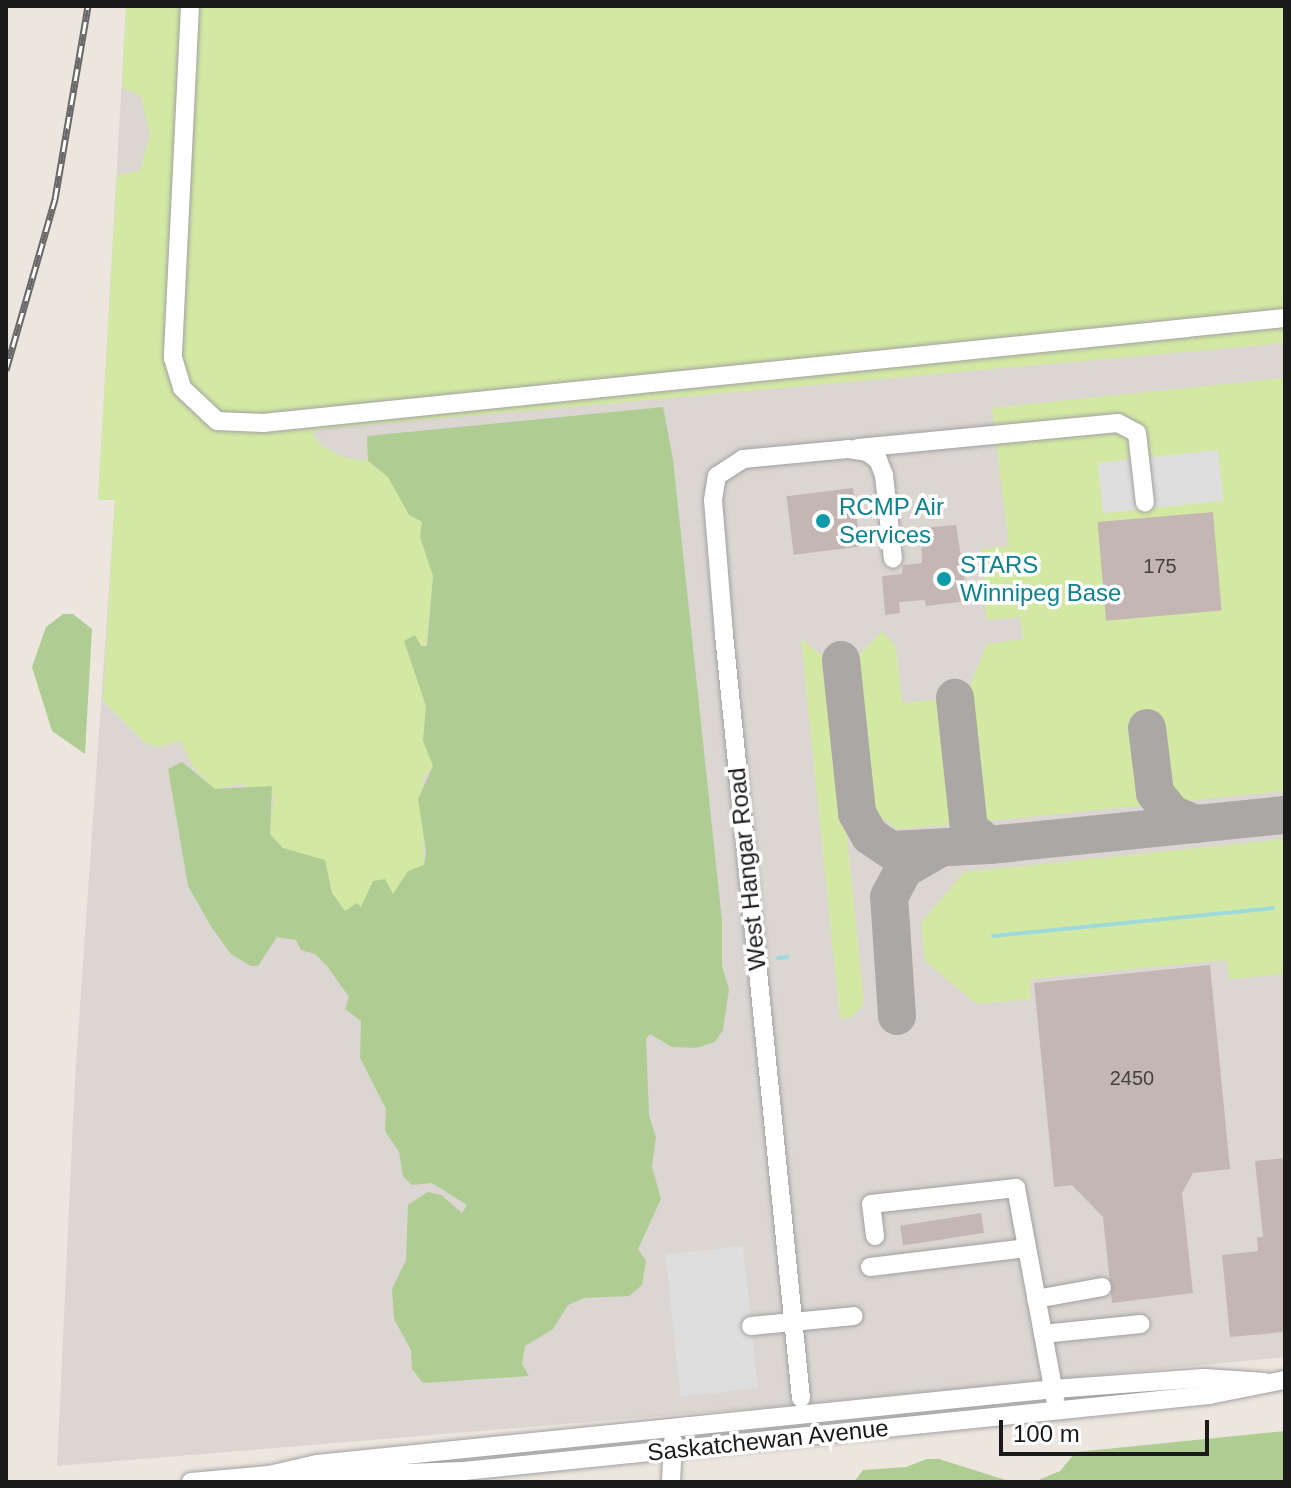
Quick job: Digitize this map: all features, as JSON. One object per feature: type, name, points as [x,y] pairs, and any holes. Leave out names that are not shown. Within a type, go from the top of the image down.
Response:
[{"type":"street","points":[[190,6],[173,358],[182,388],[217,421],[263,423],[1285,318]]},
{"type":"street","name":"West Hangar Road","points":[[801,1398],[713,500],[717,476],[731,462],[1118,423],[1137,433],[1145,503]]},
{"type":"street","points":[[848,449],[873,455],[882,467],[893,559]]},
{"type":"street","points":[[875,1236],[871,1204],[1016,1188],[1056,1410]]},
{"type":"street","points":[[870,1267],[1026,1248]]},
{"type":"street","points":[[1036,1299],[1102,1287]]},
{"type":"street","points":[[751,1326],[854,1316]]},
{"type":"street","points":[[1043,1334],[1140,1324]]},
{"type":"street","name":"Saskatchewan Avenue","points":[[191,1482],[269,1475],[317,1464],[1054,1389],[1204,1378],[1265,1382]]},
{"type":"street","name":"Saskatchewan Avenue","points":[[269,1475],[318,1479],[464,1471],[1209,1395],[1285,1380]]},
{"type":"street","points":[[671,1482],[673,1429]]},
{"type":"shaded area","points":[[126,6],[1285,6],[1285,1357],[771,1407],[57,1466],[75,1079],[115,500],[98,500]]},
{"type":"shaded area","points":[[1218,450],[1223,501],[1103,513],[1098,463]]},
{"type":"shaded area","points":[[743,1246],[758,1388],[680,1396],[665,1254]]},
{"type":"green space","points":[[126,6],[1285,6],[1285,343],[312,430],[318,443],[342,457],[368,461],[388,477],[422,522],[433,576],[426,646],[404,642],[426,706],[423,741],[433,766],[423,779],[424,865],[393,895],[368,897],[361,908],[345,911],[332,893],[325,860],[283,848],[270,834],[274,796],[240,784],[214,789],[193,767],[181,741],[158,747],[146,744],[103,701],[115,500],[98,500],[117,175],[140,171],[150,134],[141,96],[122,87]]},
{"type":"green space","points":[[1285,378],[1285,791],[988,821],[976,811],[965,697],[987,644],[1023,639],[1020,617],[986,620],[982,549],[1009,546],[992,408]]},
{"type":"green space","points":[[663,407],[673,459],[722,921],[722,966],[729,989],[723,1030],[715,1042],[696,1048],[672,1047],[650,1034],[646,1039],[649,1115],[656,1137],[652,1167],[661,1199],[638,1249],[646,1261],[642,1285],[629,1296],[584,1298],[568,1305],[553,1329],[525,1346],[522,1364],[529,1376],[423,1383],[412,1369],[411,1350],[394,1319],[392,1289],[406,1260],[408,1205],[428,1192],[441,1195],[462,1213],[467,1205],[432,1183],[412,1185],[403,1176],[399,1152],[385,1131],[386,1109],[360,1058],[361,1021],[345,1009],[349,997],[327,966],[315,954],[301,950],[296,940],[277,937],[258,966],[251,966],[231,954],[212,928],[188,886],[168,769],[182,762],[215,789],[272,786],[270,834],[283,848],[325,860],[332,893],[345,911],[357,903],[361,907],[373,881],[385,879],[393,894],[408,871],[424,865],[426,851],[418,799],[433,766],[423,741],[426,706],[404,641],[415,635],[421,646],[427,646],[433,576],[420,537],[422,522],[409,515],[388,477],[368,461],[367,436]]},
{"type":"green space","points":[[63,614],[73,614],[92,629],[85,754],[52,731],[32,667],[46,627]]},
{"type":"green space","points":[[882,631],[896,647],[902,703],[945,699],[957,813],[947,825],[897,829],[870,809],[855,659]]},
{"type":"green space","points":[[801,639],[829,661],[864,1003],[852,1017],[840,1018]]},
{"type":"green space","points":[[1285,839],[1285,974],[1229,979],[1226,960],[1030,979],[1031,999],[977,1004],[925,961],[921,923],[964,872]]},
{"type":"green space","points":[[1285,1431],[1285,1482],[1034,1482],[1060,1471],[1076,1452]]},
{"type":"green space","points":[[927,1459],[939,1459],[1012,1482],[854,1482],[863,1470],[906,1467]]},
{"type":"building","name":"RCMP Air Services","points":[[853,488],[860,547],[794,555],[786,496]]},
{"type":"building","points":[[1213,512],[1222,611],[1106,621],[1097,522]]},
{"type":"building","name":"STARS Winnipeg Base","points":[[956,525],[968,601],[926,606],[925,600],[899,602],[900,613],[885,615],[882,576],[902,574],[903,565],[922,563],[921,528]]},
{"type":"building","points":[[1210,965],[1230,1169],[1193,1173],[1182,1193],[1193,1293],[1112,1303],[1103,1217],[1072,1185],[1054,1187],[1034,983]]},
{"type":"building","points":[[1285,1158],[1285,1332],[1230,1337],[1222,1255],[1258,1251],[1257,1237],[1263,1237],[1255,1161]]},
{"type":"building","points":[[981,1213],[984,1233],[903,1246],[900,1226]]},
{"type":"waterway","points":[[993,936],[1273,908]]},
{"type":"waterway","points":[[778,958],[787,957]]},
{"type":"taxiway","points":[[841,660],[857,813],[870,836],[891,850],[989,845],[969,829],[955,698]]},
{"type":"taxiway","points":[[1147,728],[1155,793],[1172,814],[1196,824]]},
{"type":"taxiway","points":[[989,845],[1285,815]]},
{"type":"taxiway","points":[[897,1016],[889,897],[904,869],[937,850]]},
{"type":"railway","points":[[6,370],[55,199],[88,6]]},
{"type":"place","name":"RCMP Air Services","points":[[823,521]]},
{"type":"place","name":"STARS Winnipeg Base","points":[[944,579]]}]
